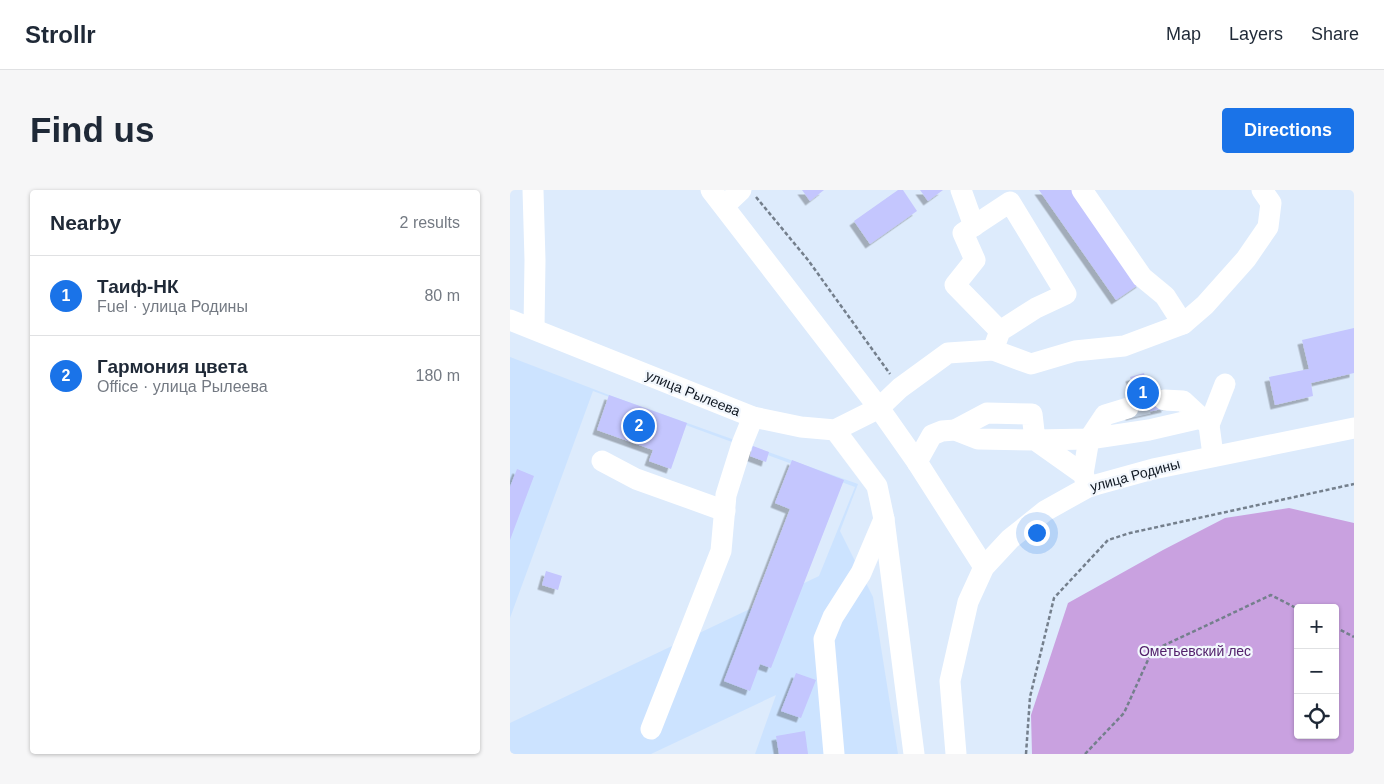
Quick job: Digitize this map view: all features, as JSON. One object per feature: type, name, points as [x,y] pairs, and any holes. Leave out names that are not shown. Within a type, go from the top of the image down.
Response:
[{"type":"street","points":[[533,190],[534,328]]},
{"type":"street","points":[[961,190],[974,226]]},
{"type":"street","points":[[1082,190],[1142,277],[1165,296],[1183,324]]},
{"type":"street","points":[[914,754],[884,518],[877,486],[835,430],[879,408],[900,388],[948,353],[996,340],[1036,308],[1066,294],[1010,202],[963,233],[975,260],[955,286],[996,340],[1031,364],[1075,351],[1124,346],[1183,324],[1206,305],[1246,259],[1268,227],[1271,203],[1262,190]]},
{"type":"street","points":[[748,193],[718,198],[879,408],[917,462],[984,567]]},
{"type":"street","name":"улица Рылеева","points":[[510,320],[753,417],[801,427],[835,430]]},
{"type":"street","points":[[1205,422],[1225,384]]},
{"type":"street","points":[[1164,400],[1183,402],[1205,422],[1214,455]]},
{"type":"street","points":[[1086,480],[1089,439],[1105,415],[1128,408]]},
{"type":"street","points":[[651,729],[721,551],[726,495],[742,444],[753,417]]},
{"type":"street","points":[[917,462],[932,435],[942,431],[955,430],[978,439],[1089,439],[1205,422]]},
{"type":"street","name":"улица Родины","points":[[956,754],[950,681],[968,602],[984,567],[1010,539],[1086,480],[1153,469],[1214,455],[1354,428]]},
{"type":"street","points":[[1035,440],[1086,480]]},
{"type":"street","points":[[602,461],[636,479],[725,511]]},
{"type":"street","points":[[834,754],[824,639],[833,617],[861,572],[884,518]]},
{"type":"path","points":[[748,193],[808,260],[900,388]]},
{"type":"path","points":[[1026,754],[1030,697],[1054,598],[1108,540],[1130,532],[1354,484]]},
{"type":"path","points":[[1085,754],[1124,713],[1152,651],[1271,595],[1294,607]]},
{"type":"path","points":[[1339,629],[1354,637]]},
{"type":"shaded area","points":[[510,357],[609,395],[858,484],[840,531],[873,597],[898,754],[755,754],[776,695],[651,754],[510,754],[510,723],[819,576],[855,487],[593,391],[510,618]]},
{"type":"green space","name":"Ометьевский лес","points":[[1289,508],[1354,523],[1354,754],[1032,754],[1031,715],[1068,603],[1225,518]]},
{"type":"building","points":[[802,190],[824,190],[810,201]]},
{"type":"building","points":[[898,190],[903,190],[917,211],[870,244],[854,221]]},
{"type":"building","points":[[920,190],[943,190],[928,201]]},
{"type":"building","points":[[1039,190],[1076,190],[1141,283],[1116,300]]},
{"type":"building","points":[[1354,328],[1354,373],[1311,383],[1313,396],[1275,405],[1269,377],[1309,369],[1302,340]]},
{"type":"building","points":[[1144,373],[1149,394],[1162,391],[1166,408],[1130,416],[1126,400],[1140,396],[1137,384],[1133,385],[1130,377]]},
{"type":"building","points":[[609,395],[687,423],[671,469],[649,461],[653,450],[597,430]]},
{"type":"building","points":[[753,446],[769,452],[766,462],[750,456]]},
{"type":"building","points":[[792,460],[844,480],[771,668],[760,664],[750,691],[724,681],[790,509],[775,503]]},
{"type":"building","points":[[517,469],[534,476],[510,540],[510,487]]},
{"type":"building","points":[[546,571],[562,576],[558,590],[542,585]]},
{"type":"building","points":[[796,673],[816,680],[801,718],[781,711]]},
{"type":"building","points":[[805,731],[808,754],[779,754],[776,736]]},
{"type":"tunnel","points":[[1128,408],[1164,400]]},
{"type":"place","name":"Таиф-НК","points":[[1143,393]]},
{"type":"place","name":"Гармония цвета","points":[[639,426]]}]
